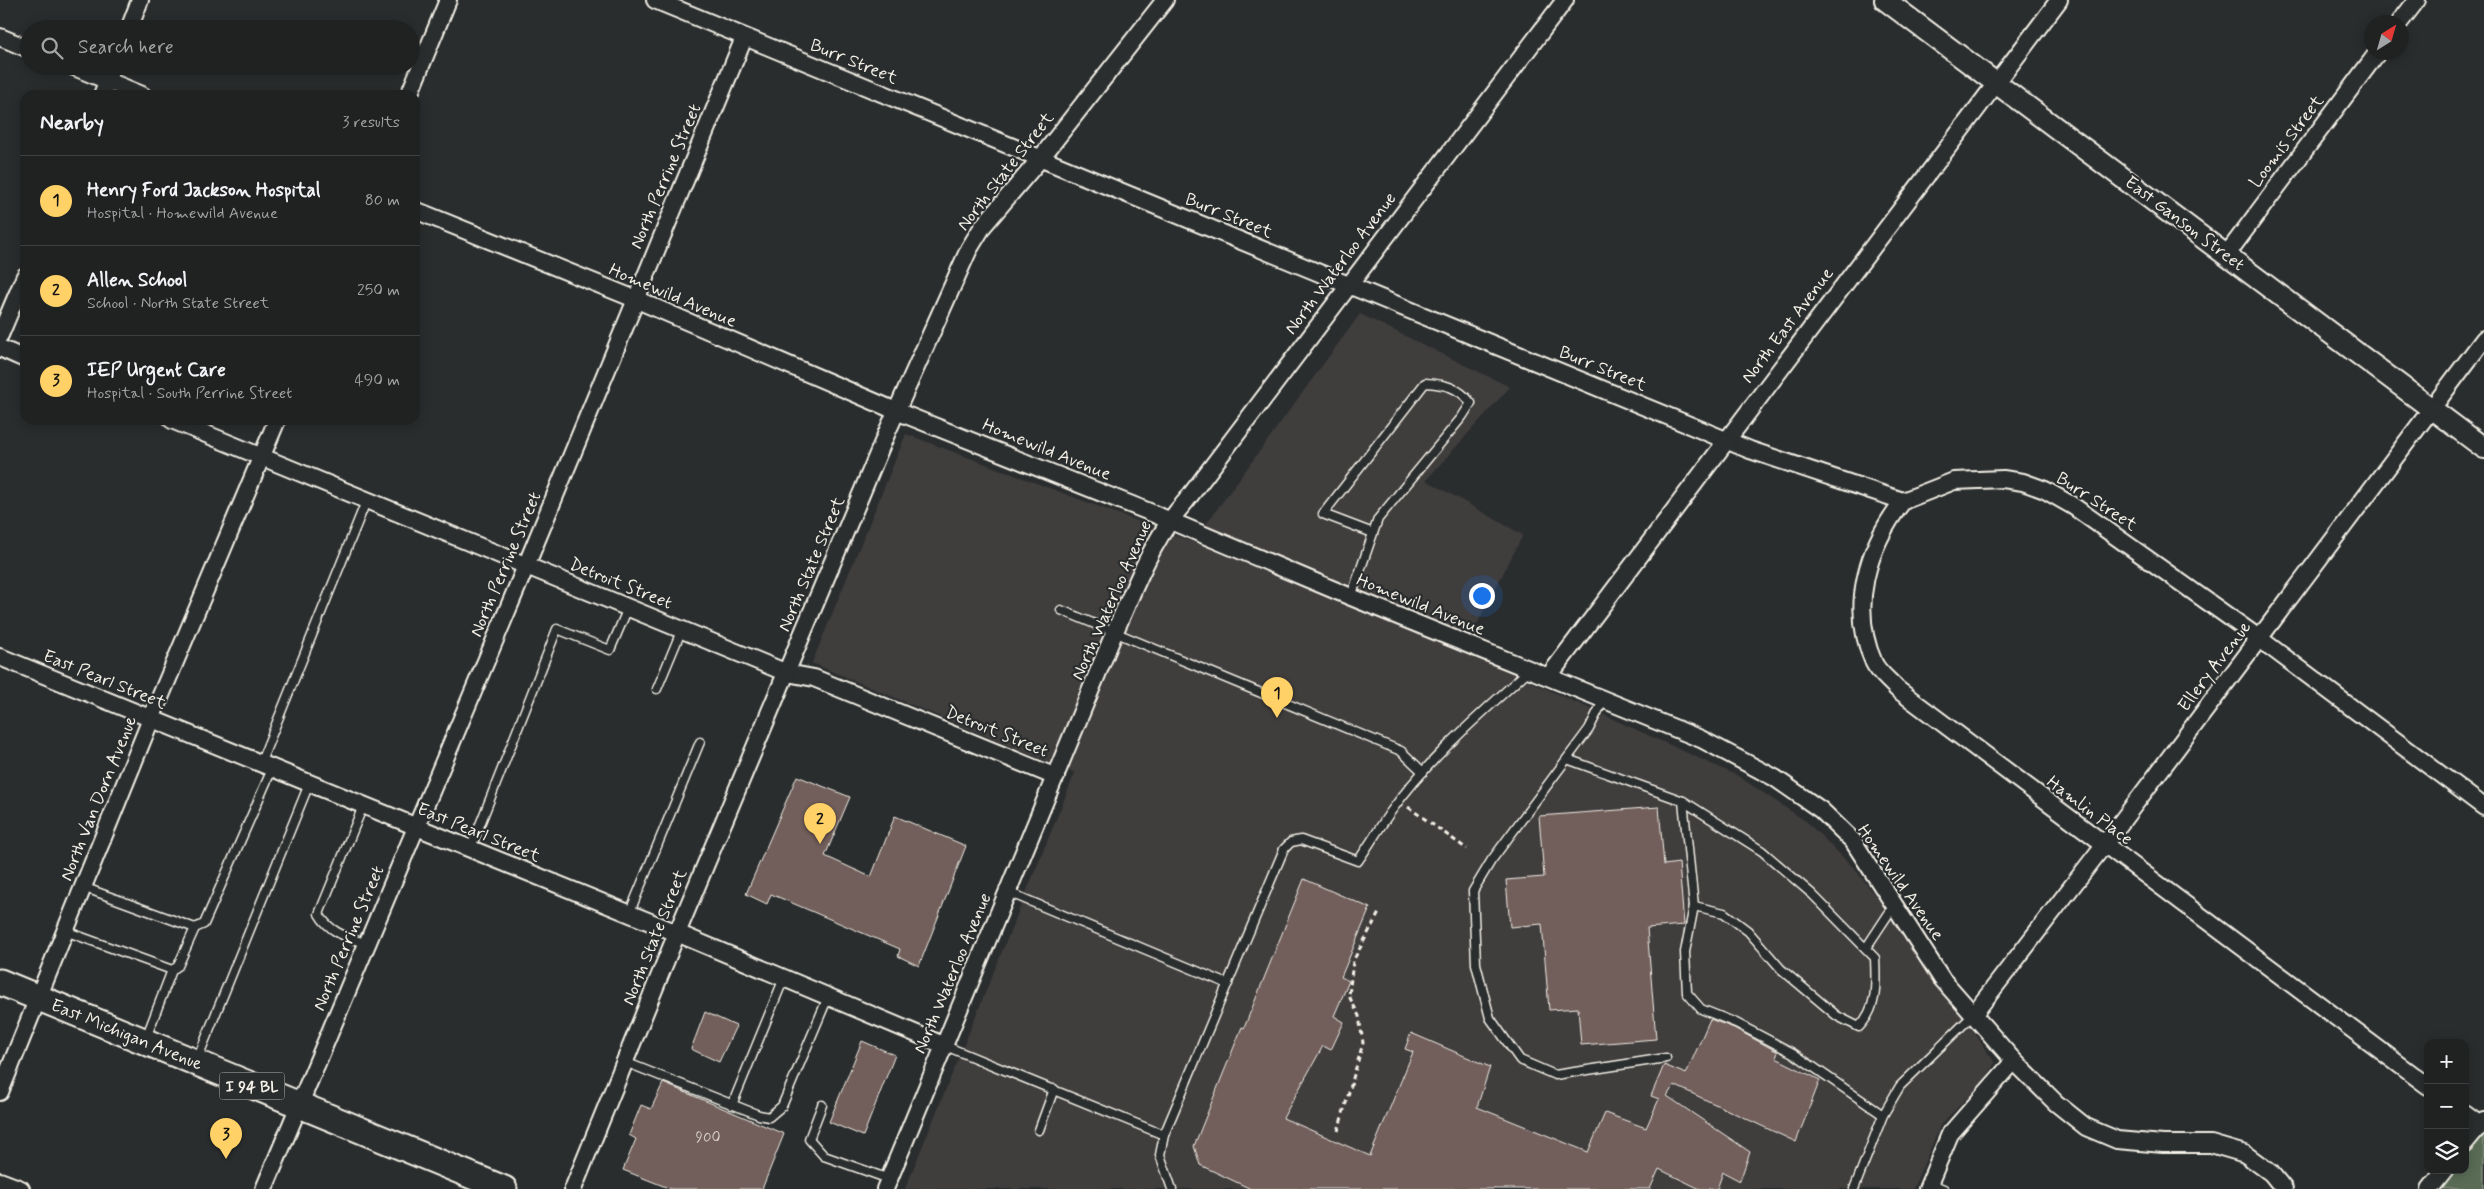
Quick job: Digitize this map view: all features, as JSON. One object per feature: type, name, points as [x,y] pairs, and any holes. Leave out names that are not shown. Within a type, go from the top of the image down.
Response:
[{"type":"main road","name":"East Michigan Avenue","points":[[0,982],[504,1189]]},
{"type":"street","points":[[132,20],[140,0]]},
{"type":"street","points":[[420,68],[448,0]]},
{"type":"street","name":"Burr Street","points":[[655,0],[1726,440],[1903,501],[1954,481],[1981,478],[2023,482],[2045,490],[2073,506],[2260,638],[2484,806]]},
{"type":"street","name":"North State Street","points":[[573,1189],[677,933],[786,673],[896,412],[969,249],[982,226],[1040,158],[1165,0]]},
{"type":"street","name":"North Waterloo Avenue","points":[[887,1184],[1115,632],[1156,541],[1169,520],[1186,501],[1565,0]]},
{"type":"street","name":"East Ganson Street","points":[[1885,0],[2484,448]]},
{"type":"street","name":"North East Avenue","points":[[1549,676],[2059,0]]},
{"type":"street","points":[[2405,15],[2417,0]]},
{"type":"street","points":[[0,37],[20,45]]},
{"type":"street","name":"North Perrine Street","points":[[264,1189],[526,566],[744,38]]},
{"type":"street","name":"Loomis Street","points":[[2227,254],[2372,60]]},
{"type":"street","points":[[94,75],[130,90]]},
{"type":"street","points":[[411,90],[417,75]]},
{"type":"street","name":"Homewild Avenue","points":[[420,212],[635,299],[896,412],[1169,520],[1351,597],[1701,739],[1775,778],[1821,810],[1853,841],[1895,903],[1942,979],[2014,1061],[2056,1103],[2086,1127],[2117,1140],[2163,1144],[2211,1144],[2245,1154],[2272,1173],[2284,1189]]},
{"type":"street","points":[[0,335],[20,288]]},
{"type":"street","name":"Ellery Avenue","points":[[1973,1015],[2104,845],[2484,339]]},
{"type":"street","points":[[0,348],[20,356]]},
{"type":"street","name":"Detroit Street","points":[[184,425],[786,673],[814,678],[1056,777]]},
{"type":"street","name":"North Van Dorn Avenue","points":[[0,1092],[151,719],[275,425]]},
{"type":"street","name":"Hamlin Place","points":[[1903,501],[1885,524],[1875,546],[1862,602],[1866,636],[1875,665],[1897,689],[2425,1084]]},
{"type":"street","name":"East Pearl Street","points":[[0,657],[677,933],[943,1045]]},
{"type":"street","points":[[1934,1187],[1950,1134],[2014,1061]]},
{"type":"street","points":[[2469,1116],[2482,1123],[2469,1139]]},
{"type":"street","points":[[2430,1189],[2442,1174]]},
{"type":"street","points":[[0,1181],[21,1189]]},
{"type":"lane","points":[[1351,597],[1378,519],[1462,417],[1471,403],[1462,392],[1440,384],[1425,383],[1323,514],[1373,533]]},
{"type":"lane","points":[[144,1041],[172,970],[178,966],[195,928],[204,924],[266,767],[367,499]]},
{"type":"lane","points":[[470,850],[558,629],[610,650],[628,608]]},
{"type":"lane","points":[[1061,610],[1401,751],[1423,772]]},
{"type":"lane","points":[[657,689],[682,629]]},
{"type":"lane","points":[[1172,1189],[1160,1156],[1164,1135],[1284,849],[1291,842],[1301,840],[1358,861],[1400,800],[1423,772],[1466,728],[1529,670]]},
{"type":"lane","points":[[1604,699],[1589,729],[1487,867],[1474,891],[1476,964],[1490,1018],[1520,1060],[1555,1075],[1666,1058]]},
{"type":"lane","points":[[629,914],[700,742]]},
{"type":"lane","points":[[1566,759],[1683,801],[1762,851],[1812,894],[1875,958],[1876,991],[1868,1018],[1859,1027],[1837,1016],[1781,969],[1748,931],[1724,913],[1694,906]]},
{"type":"lane","points":[[196,1062],[309,784]]},
{"type":"lane","points":[[1683,801],[1694,906],[1685,952],[1687,993],[1702,1008],[1736,1023],[1793,1053],[1883,1115]]},
{"type":"lane","points":[[363,806],[319,914],[326,926],[332,931],[368,944]]},
{"type":"lane","points":[[83,887],[195,928]]},
{"type":"lane","points":[[1008,892],[1228,984]]},
{"type":"lane","points":[[1866,948],[1895,903]]},
{"type":"lane","points":[[65,932],[172,970]]},
{"type":"lane","points":[[732,1105],[784,978]]},
{"type":"lane","points":[[625,1062],[769,1118],[782,1106],[828,997]]},
{"type":"lane","points":[[1854,1189],[1883,1115],[1900,1086],[1973,1015]]},
{"type":"lane","points":[[943,1045],[1164,1135]]},
{"type":"lane","points":[[1039,1130],[1054,1089]]},
{"type":"lane","points":[[822,1105],[808,1139],[824,1156],[887,1184]]},
{"type":"path","points":[[1400,800],[1467,849]]},
{"type":"path","points":[[1338,1131],[1363,1043],[1359,1016],[1349,996],[1354,962],[1380,911]]},
{"type":"shaded area","points":[[1360,314],[1510,387],[1426,480],[1523,535],[1463,651],[1738,776],[1807,822],[1854,868],[1924,958],[1995,1063],[1985,1080],[1941,1124],[1913,1189],[905,1189],[1075,773],[812,663],[906,434],[1193,542]]},
{"type":"green space","points":[[2484,1130],[2484,1189],[2432,1189],[2445,1174],[2469,1174],[2469,1147]]},
{"type":"building","points":[[797,776],[850,797],[825,856],[871,877],[895,816],[966,846],[919,966],[898,956],[900,949],[771,894],[767,904],[746,894]]},
{"type":"building","points":[[1659,807],[1664,865],[1679,863],[1684,925],[1647,928],[1656,1039],[1581,1045],[1578,1008],[1549,1010],[1542,924],[1510,927],[1506,880],[1544,877],[1539,816]]},
{"type":"building","points":[[1304,879],[1370,908],[1341,977],[1349,981],[1334,1016],[1344,1022],[1331,1050],[1323,1046],[1283,1118],[1370,1156],[1413,1052],[1405,1049],[1411,1033],[1490,1067],[1477,1107],[1588,1152],[1605,1113],[1646,1128],[1659,1099],[1651,1096],[1664,1065],[1686,1074],[1710,1019],[1734,1028],[1778,1052],[1776,1058],[1820,1080],[1796,1142],[1674,1085],[1667,1096],[1750,1152],[1740,1181],[1723,1172],[1717,1189],[1700,1189],[1659,1169],[1650,1189],[1251,1189],[1200,1165],[1194,1146]]},
{"type":"building","points":[[705,1012],[736,1026],[719,1062],[691,1049]]},
{"type":"building","points":[[862,1041],[895,1055],[863,1136],[829,1122]]},
{"type":"building","points":[[663,1083],[784,1134],[762,1189],[671,1189],[623,1170],[636,1139],[629,1135],[641,1105],[651,1109]]},
{"type":"place","name":"Henry Ford Jackson Hospital","points":[[1277,718]]},
{"type":"place","name":"Allen School","points":[[820,844]]},
{"type":"place","name":"IEP Urgent Care","points":[[226,1159]]}]
